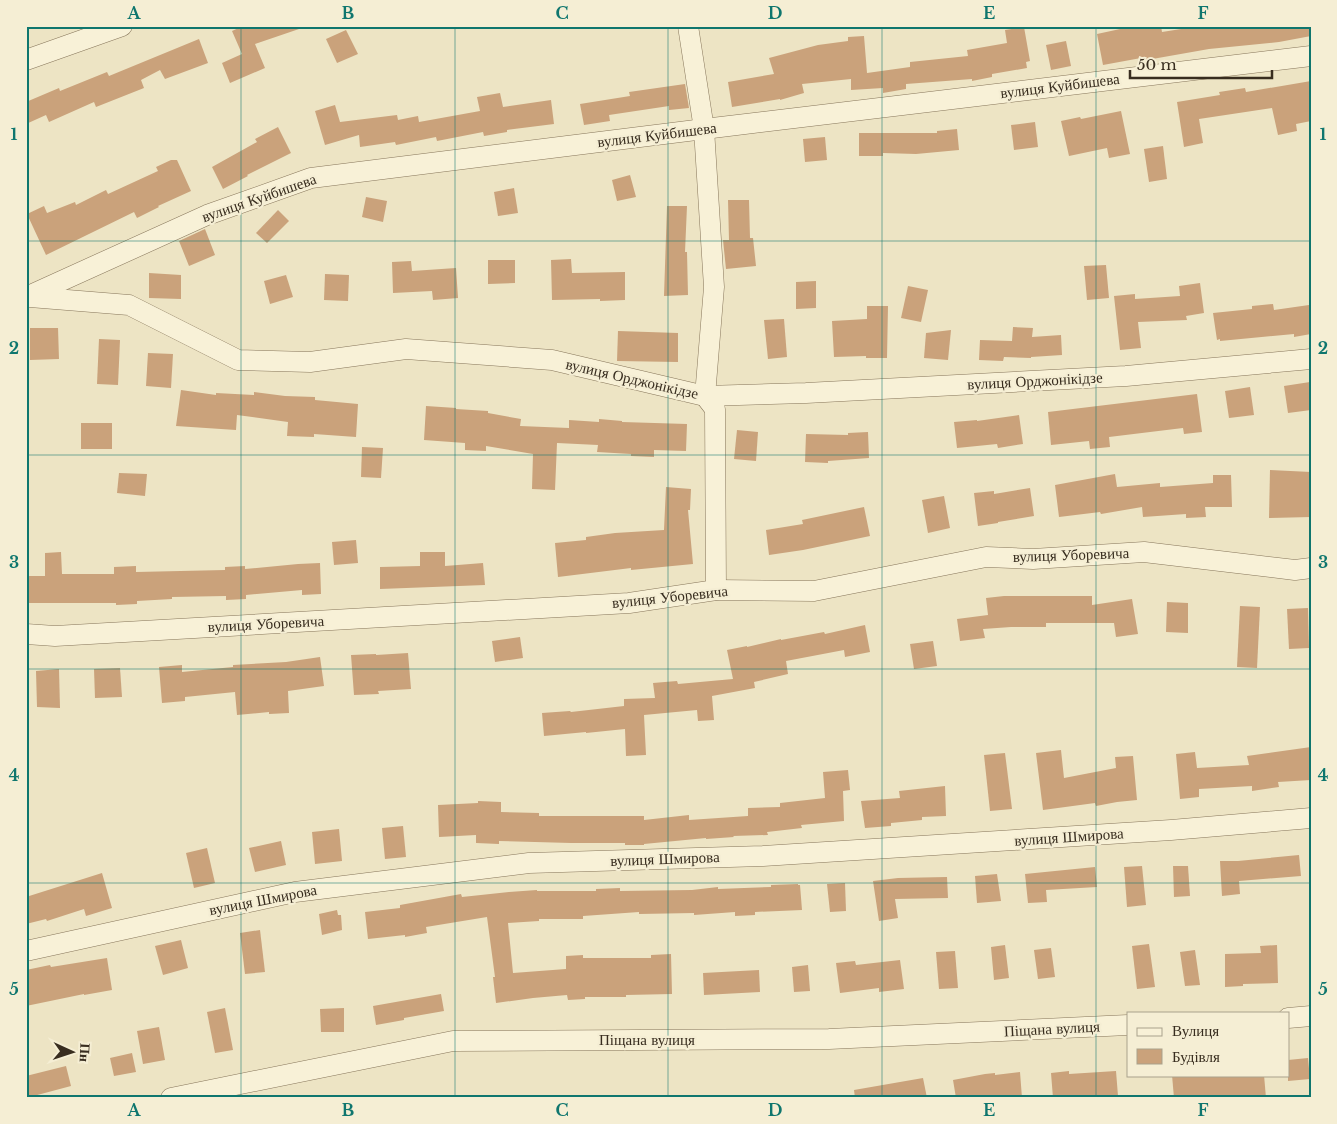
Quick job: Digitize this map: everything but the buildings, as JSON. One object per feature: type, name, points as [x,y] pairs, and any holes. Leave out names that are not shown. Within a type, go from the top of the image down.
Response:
[{"type":"street","points":[[26,60],[122,26]]},
{"type":"street","points":[[688,26],[704,129],[714,287],[705,396],[715,409],[716,590]]},
{"type":"street","name":"вулиця Куйбишева","points":[[27,297],[206,215],[312,178],[1311,56]]},
{"type":"street","name":"вулиця Орджонікідзе","points":[[27,297],[129,305],[238,360],[310,362],[406,349],[552,360],[705,396],[806,393],[1116,376],[1311,359]]},
{"type":"street","name":"вулиця Уборевича","points":[[26,634],[65,636],[619,603],[716,590],[814,591],[986,557],[1033,560],[1144,552],[1295,570],[1311,568]]},
{"type":"street","name":"вулиця Шмирова","points":[[26,951],[295,892],[529,863],[763,856],[1171,830],[1311,818]]},
{"type":"street","points":[[1290,1018],[1311,1016]]},
{"type":"street","name":"Піщана вулиця","points":[[171,1098],[453,1041],[829,1039],[1127,1025]]}]
